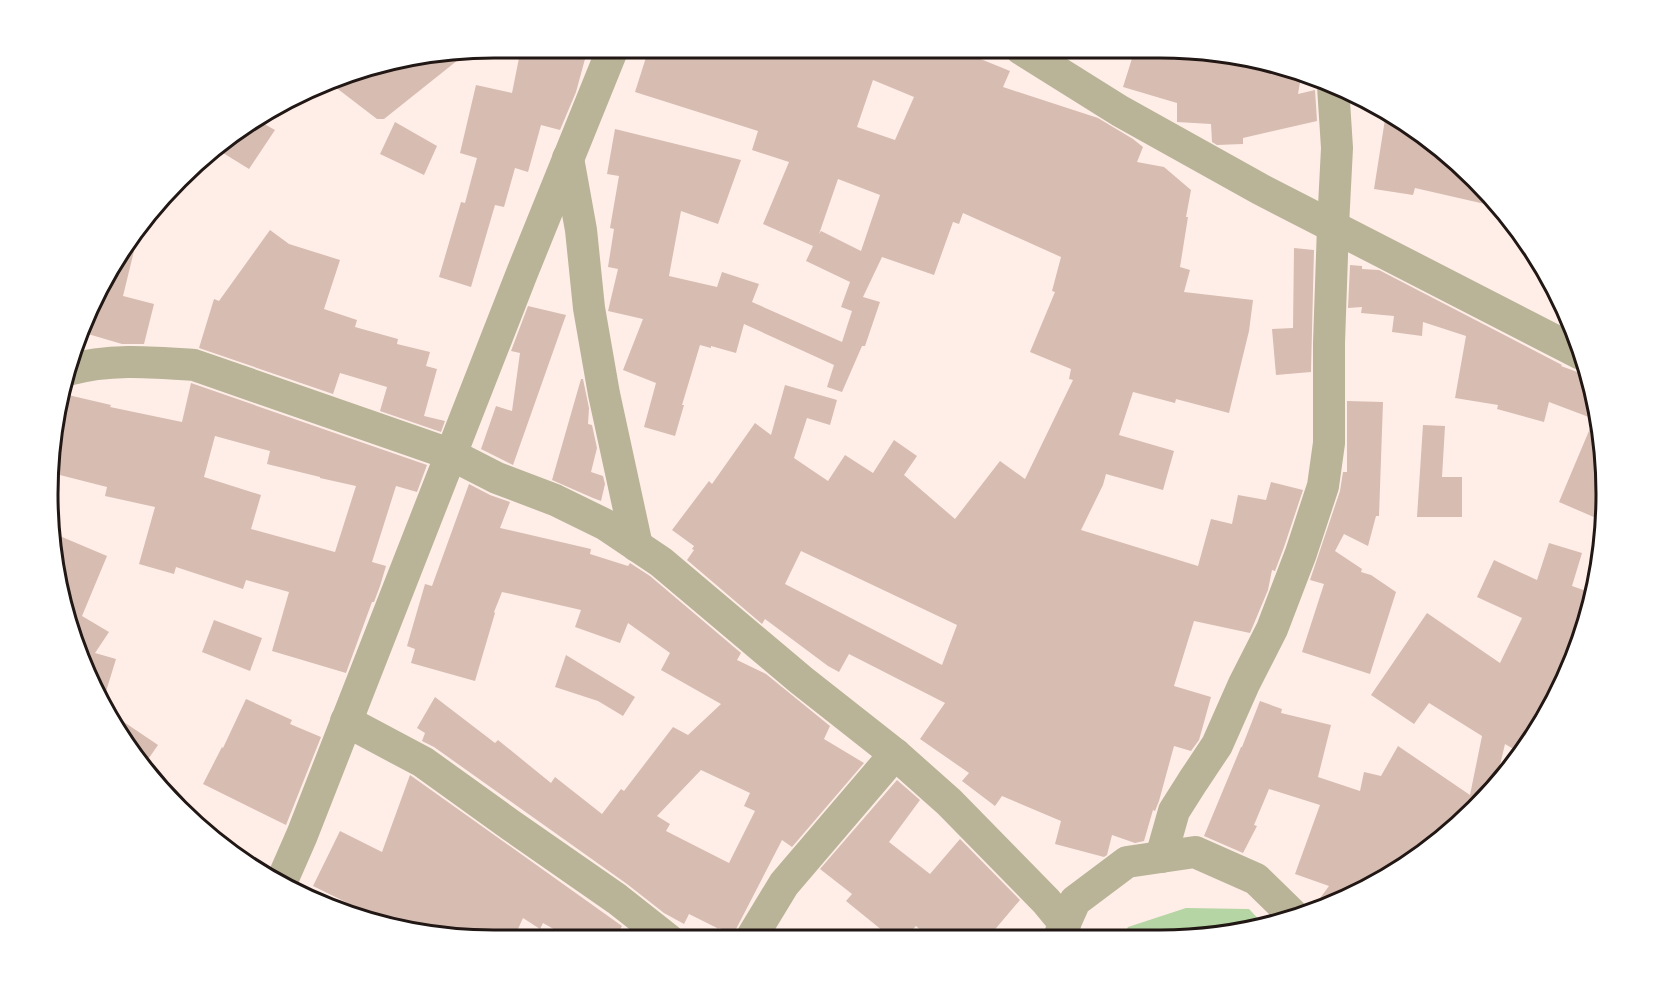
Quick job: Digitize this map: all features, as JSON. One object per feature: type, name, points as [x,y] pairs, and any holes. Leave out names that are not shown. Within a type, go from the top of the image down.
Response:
[{"type":"street","points":[[284,876],[609,58]]},
{"type":"street","points":[[1035,58],[1120,111],[1260,189],[1570,348]]},
{"type":"street","points":[[1161,857],[1174,812],[1217,745],[1272,629],[1323,486],[1329,443],[1329,343],[1338,148],[1334,95]]},
{"type":"street","points":[[568,158],[581,230],[589,308],[604,394],[637,546]]},
{"type":"street","points":[[78,367],[89,364],[151,362],[195,365],[450,454],[497,478],[555,500],[606,525],[661,562],[801,680],[895,754],[949,802],[1046,901],[1061,930]]},
{"type":"street","points":[[346,721],[423,762],[617,899],[656,930]]},
{"type":"street","points":[[756,930],[784,884],[895,754]]},
{"type":"street","points":[[1063,930],[1075,901],[1127,862],[1195,852],[1256,879],[1288,911]]},
{"type":"green space","points":[[1186,908],[1249,909],[1258,919],[1188,930],[1126,930],[1128,927]]},
{"type":"building","points":[[519,58],[585,58],[576,92],[560,130],[541,125],[528,172],[515,168],[504,207],[495,205],[471,287],[439,277],[461,202],[465,203],[477,158],[460,153],[476,85],[512,93]]},
{"type":"building","points":[[646,58],[978,58],[1010,71],[1003,87],[1098,118],[1143,147],[1137,162],[1164,167],[1191,190],[1180,267],[1190,270],[1184,292],[1253,300],[1249,331],[1229,413],[1176,399],[1175,403],[1133,392],[1119,435],[1174,451],[1163,490],[1106,474],[1081,530],[1198,566],[1211,519],[1232,524],[1238,495],[1266,500],[1271,482],[1303,490],[1284,547],[1275,571],[1272,570],[1268,590],[1250,633],[1194,621],[1174,686],[1211,697],[1199,740],[1191,751],[1174,746],[1159,801],[1155,811],[1153,810],[1144,841],[1135,843],[1112,835],[1107,855],[1104,857],[1055,844],[1061,821],[1002,796],[995,806],[962,781],[969,773],[920,739],[945,703],[849,654],[839,672],[828,666],[765,619],[762,624],[687,560],[694,546],[672,530],[709,481],[712,484],[755,423],[771,435],[785,385],[837,400],[830,425],[807,418],[794,458],[828,481],[845,455],[873,473],[894,440],[917,456],[904,475],[955,519],[1000,461],[1025,479],[1073,380],[1069,379],[1071,369],[1030,352],[1055,292],[1052,291],[1061,257],[963,213],[959,224],[953,222],[934,275],[882,257],[863,297],[880,302],[865,346],[862,346],[842,392],[827,387],[834,365],[744,324],[736,353],[700,345],[675,436],[644,427],[656,383],[623,370],[643,319],[608,311],[618,269],[608,267],[614,229],[610,228],[619,176],[607,174],[615,129],[741,160],[718,224],[681,211],[669,276],[717,287],[722,272],[759,284],[752,302],[842,342],[852,311],[841,307],[850,282],[806,261],[813,246],[763,224],[789,162],[752,150],[758,131],[635,92]],"holes":[[[873,80],[914,97],[895,140],[857,127]],[[838,179],[880,195],[861,251],[821,231],[819,234]],[[801,551],[957,625],[942,665],[785,584]]]},
{"type":"building","points":[[1132,58],[1188,59],[1245,67],[1300,82],[1298,94],[1315,90],[1317,121],[1243,138],[1243,144],[1217,145],[1212,142],[1211,124],[1177,122],[1177,103],[1123,87]]},
{"type":"building","points":[[458,60],[384,119],[377,119],[337,88],[382,73]]},
{"type":"building","points":[[1385,121],[1447,167],[1484,204],[1415,188],[1413,195],[1374,189]]},
{"type":"building","points":[[395,122],[437,146],[424,175],[380,154]]},
{"type":"building","points":[[265,124],[275,130],[249,169],[224,153]]},
{"type":"building","points":[[270,230],[289,244],[340,260],[324,309],[357,320],[355,327],[398,339],[397,344],[430,352],[426,366],[437,369],[424,416],[445,421],[441,432],[380,411],[387,387],[340,373],[333,394],[199,348],[214,299],[219,301]]},
{"type":"building","points":[[1294,248],[1314,250],[1311,372],[1276,375],[1272,329],[1293,328]]},
{"type":"building","points":[[133,251],[123,296],[154,304],[144,344],[122,344],[90,334],[103,302]]},
{"type":"building","points":[[1350,265],[1362,266],[1362,269],[1379,270],[1561,366],[1578,372],[1588,417],[1549,402],[1544,422],[1497,409],[1498,405],[1455,398],[1466,336],[1423,322],[1422,336],[1392,332],[1394,316],[1361,313],[1362,307],[1348,308]]},
{"type":"building","points":[[528,306],[566,315],[513,465],[481,449],[496,406],[512,411],[520,353],[511,351]]},
{"type":"building","points":[[581,379],[583,379],[589,408],[588,424],[592,425],[597,448],[591,472],[603,476],[605,484],[601,501],[552,480]]},
{"type":"building","points":[[191,383],[427,465],[417,492],[396,486],[372,562],[386,566],[346,673],[272,651],[289,592],[246,580],[243,589],[176,567],[174,574],[139,564],[155,507],[105,496],[107,487],[59,475],[62,438],[70,395],[111,405],[110,407],[182,422]],"holes":[[[215,436],[270,451],[267,464],[356,486],[335,552],[251,529],[261,495],[204,477]]]},
{"type":"building","points":[[1347,401],[1383,402],[1379,516],[1376,516],[1368,546],[1344,534],[1335,551],[1362,569],[1361,572],[1371,575],[1396,592],[1370,674],[1302,652],[1324,584],[1310,580],[1340,491],[1343,472],[1347,472]]},
{"type":"building","points":[[1423,425],[1445,426],[1442,477],[1462,477],[1462,517],[1417,517]]},
{"type":"building","points":[[1590,428],[1595,466],[1595,518],[1559,502]]},
{"type":"building","points":[[469,484],[510,502],[500,528],[591,549],[590,554],[628,566],[630,563],[650,576],[741,653],[737,660],[766,674],[830,726],[824,739],[864,763],[792,847],[782,840],[736,930],[719,929],[689,914],[684,924],[664,913],[627,884],[434,747],[422,741],[425,733],[417,728],[435,697],[495,743],[498,740],[551,783],[555,777],[602,814],[621,789],[624,791],[673,727],[688,735],[721,704],[661,670],[670,653],[628,623],[620,643],[575,627],[581,610],[502,592],[494,612],[475,681],[411,663],[415,649],[407,646],[425,584],[432,586]],"holes":[[[701,770],[750,793],[744,806],[755,811],[729,863],[666,831],[670,824],[657,816]]]},
{"type":"building","points":[[60,536],[107,556],[82,616],[109,632],[95,653],[116,659],[106,692],[73,607]]},
{"type":"building","points":[[1549,543],[1582,553],[1572,586],[1585,590],[1581,607],[1551,687],[1513,749],[1505,744],[1500,767],[1487,782],[1468,803],[1425,840],[1378,872],[1319,900],[1329,886],[1295,874],[1320,805],[1269,789],[1254,825],[1257,826],[1243,853],[1204,836],[1260,701],[1282,709],[1281,713],[1331,725],[1318,777],[1360,791],[1364,772],[1381,776],[1398,746],[1470,795],[1482,736],[1429,703],[1414,724],[1371,695],[1427,613],[1500,663],[1522,618],[1477,597],[1494,560],[1537,580]]},
{"type":"building","points":[[214,620],[262,638],[250,671],[202,652]]},
{"type":"building","points":[[566,655],[635,697],[623,716],[598,701],[555,687]]},
{"type":"building","points":[[246,699],[292,720],[290,724],[321,737],[286,825],[203,784]]},
{"type":"building","points":[[122,721],[158,745],[148,759]]},
{"type":"building","points":[[410,775],[622,926],[620,930],[555,930],[543,923],[540,929],[523,918],[518,930],[466,930],[438,927],[382,916],[359,909],[313,886],[340,831],[382,852]]},
{"type":"building","points":[[897,780],[920,800],[889,842],[930,874],[960,839],[1020,900],[994,930],[921,930],[916,926],[912,930],[882,930],[846,901],[852,894],[820,869]]}]
